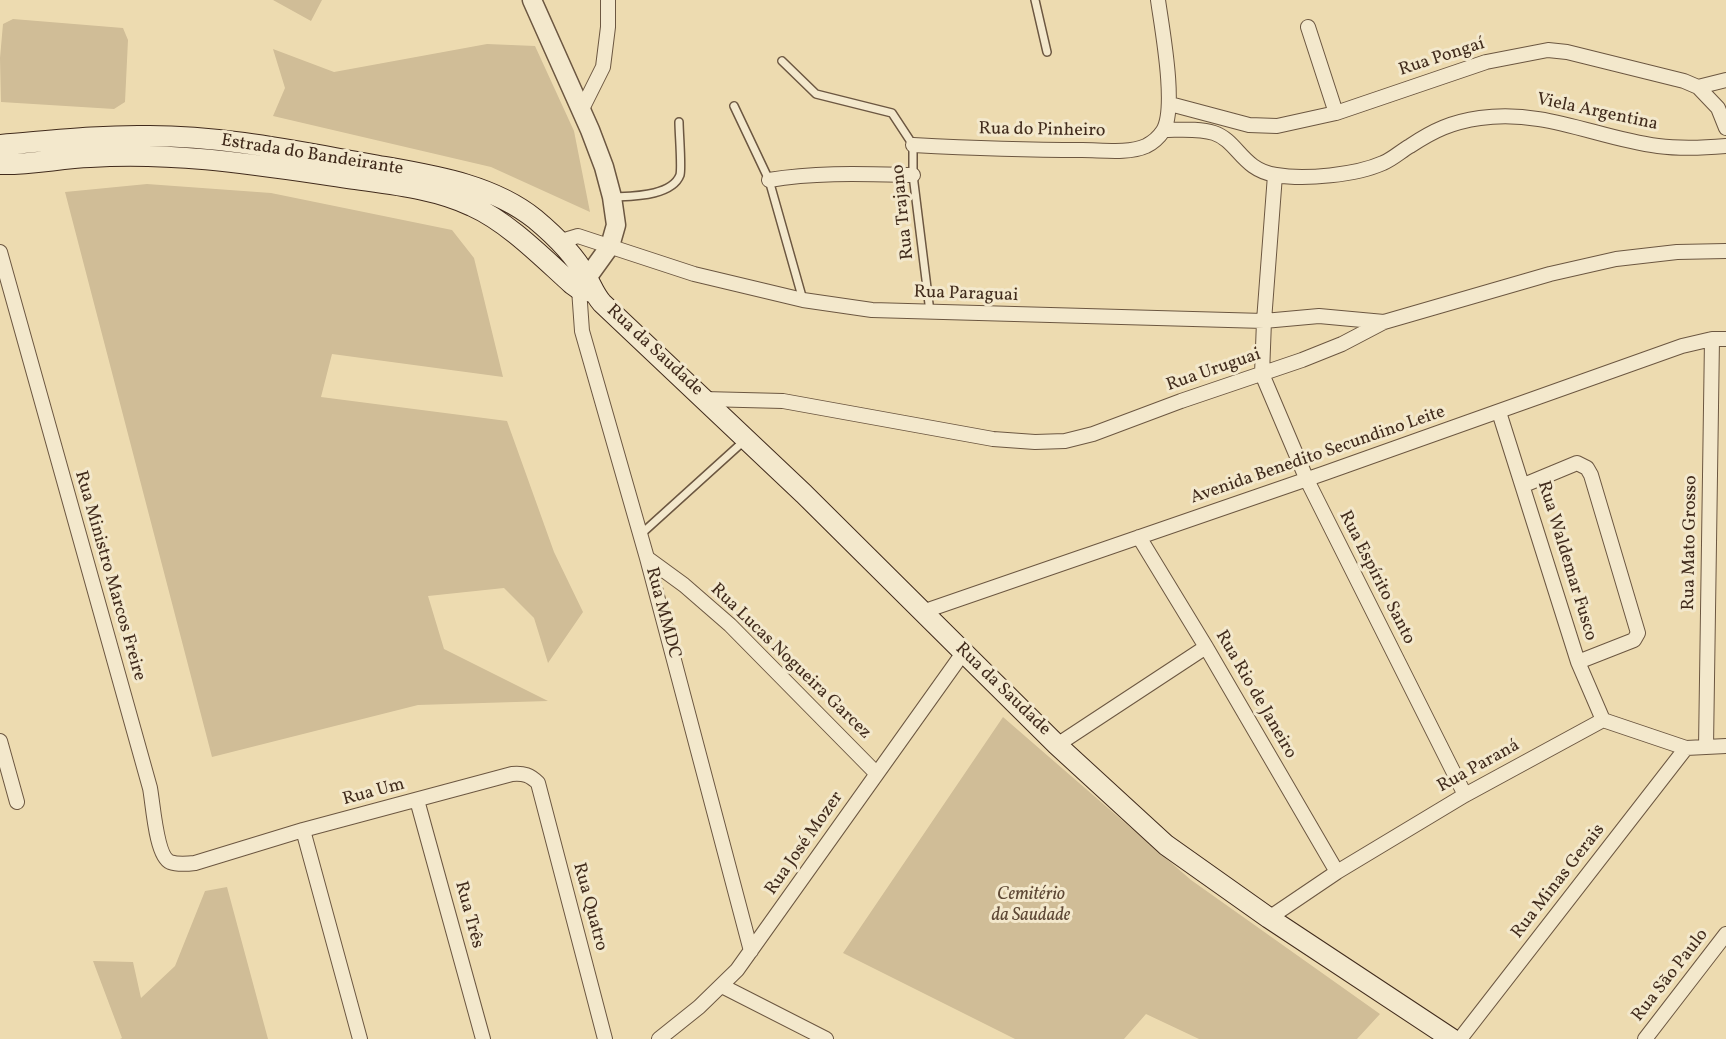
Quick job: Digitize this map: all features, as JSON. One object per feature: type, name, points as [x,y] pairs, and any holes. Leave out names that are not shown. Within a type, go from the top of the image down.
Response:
[{"type":"main road","name":"Estrada do Bandeirante","points":[[0,145],[84,138],[149,136],[194,138],[282,148],[418,173],[479,188],[513,205],[534,219],[558,242],[586,286]]},
{"type":"main road","name":"Estrada do Bandeirante","points":[[0,164],[90,157],[169,157],[264,166],[424,191],[471,205],[494,218],[586,286]]},
{"type":"main road","name":"Rua da Saudade","points":[[586,286],[1058,745],[1166,845],[1269,918],[1452,1039]]},
{"type":"street","points":[[532,0],[604,166],[612,197],[616,225],[610,246],[586,286]]},
{"type":"street","points":[[581,111],[603,67],[608,0]]},
{"type":"street","points":[[1158,0],[1170,104],[1164,130]]},
{"type":"street","points":[[1308,27],[1336,113]]},
{"type":"street","name":"Rua Pongaí","points":[[1170,104],[1249,125],[1277,126],[1336,113],[1486,62],[1548,50],[1567,52],[1684,81],[1698,87]]},
{"type":"street","points":[[1726,80],[1698,87],[1718,108],[1726,128]]},
{"type":"street","name":"Viela Argentina","points":[[1164,130],[1214,133],[1229,142],[1241,157],[1256,169],[1275,175],[1332,175],[1356,172],[1384,163],[1426,135],[1452,122],[1482,117],[1524,116],[1565,123],[1657,146],[1700,148],[1726,146]]},
{"type":"street","name":"Rua do Pinheiro","points":[[913,145],[1005,149],[1134,149],[1146,146],[1164,130]]},
{"type":"street","points":[[0,176],[33,163]]},
{"type":"street","points":[[770,180],[827,174],[913,175]]},
{"type":"street","points":[[1262,374],[1275,175]]},
{"type":"street","name":"Rua Paraguai","points":[[558,242],[578,236],[694,274],[803,300],[872,310],[1264,321],[1319,316],[1384,322]]},
{"type":"street","name":"Rua Ministro Marcos Freire","points":[[0,252],[150,788],[159,845],[168,861],[180,864],[195,863],[217,857]]},
{"type":"street","name":"Rua Uruguai","points":[[704,399],[783,400],[993,438],[1035,442],[1065,441],[1093,434],[1262,374],[1342,344],[1384,322],[1550,274],[1616,259],[1677,252],[1726,252]]},
{"type":"street","name":"Rua MMDC","points":[[586,286],[582,331],[647,558],[751,951]]},
{"type":"street","name":"Avenida Benedito Secundino Leite","points":[[922,612],[1307,480],[1682,346],[1719,339]]},
{"type":"street","name":"Rua Mato Grosso","points":[[1706,747],[1719,339]]},
{"type":"street","name":"Rua Espírito Santo","points":[[1262,374],[1307,480],[1465,795]]},
{"type":"street","name":"Rua Waldemar Fusco","points":[[1499,412],[1524,485],[1578,662],[1603,720]]},
{"type":"street","points":[[1524,485],[1577,463],[1587,468],[1591,475],[1638,633],[1634,640],[1578,662]]},
{"type":"street","name":"Rua Rio de Janeiro","points":[[1139,537],[1206,646],[1337,872]]},
{"type":"street","name":"Rua Lucas Nogueira Garcez","points":[[647,558],[684,585],[730,625],[876,773]]},
{"type":"street","points":[[1058,745],[1206,646]]},
{"type":"street","name":"Rua José Mozer","points":[[661,1038],[722,986],[737,970],[963,653]]},
{"type":"street","points":[[1603,720],[1686,748],[1726,748]]},
{"type":"street","name":"Rua Paraná","points":[[1269,918],[1337,872],[1465,795],[1603,720]]},
{"type":"street","points":[[0,741],[18,802]]},
{"type":"street","name":"Rua Minas Gerais","points":[[1460,1039],[1686,748]]},
{"type":"street","name":"Rua Um","points":[[217,857],[303,830],[512,774],[522,773],[532,776],[538,783]]},
{"type":"street","name":"Rua Quatro","points":[[538,783],[605,1039]]},
{"type":"street","name":"Rua Três","points":[[417,800],[483,1039]]},
{"type":"street","points":[[303,830],[360,1039]]},
{"type":"street","name":"Rua São Paulo","points":[[1645,1039],[1726,934]]},
{"type":"street","points":[[722,986],[826,1039]]},
{"type":"lane","points":[[1035,0],[1047,52]]},
{"type":"lane","points":[[782,61],[816,94],[892,113],[913,145]]},
{"type":"lane","points":[[734,106],[770,180],[803,300]]},
{"type":"lane","points":[[612,197],[647,195],[670,187],[680,175],[679,122]]},
{"type":"lane","name":"Rua Trajano","points":[[913,145],[913,175],[930,312]]},
{"type":"lane","points":[[640,535],[746,440]]},
{"type":"green space","points":[[273,0],[322,0],[311,21]]},
{"type":"green space","points":[[13,19],[123,28],[128,40],[125,102],[114,109],[1,102],[0,58],[3,24]]},
{"type":"green space","points":[[487,44],[535,46],[574,131],[590,212],[491,167],[273,116],[285,88],[273,49],[334,72]]},
{"type":"green space","points":[[147,184],[271,193],[452,230],[474,258],[503,377],[332,354],[321,397],[507,421],[554,552],[583,612],[548,663],[534,618],[504,588],[428,596],[444,649],[548,701],[418,705],[212,757],[65,192]]},
{"type":"green space","name":"Cemitério da Saudade","points":[[1003,717],[1191,880],[1380,1014],[1357,1039],[1199,1039],[1146,1014],[1124,1039],[1015,1039],[843,953]]},
{"type":"green space","points":[[227,887],[268,1039],[120,1039],[122,1038],[93,961],[133,962],[141,998],[175,966],[205,891]]}]
